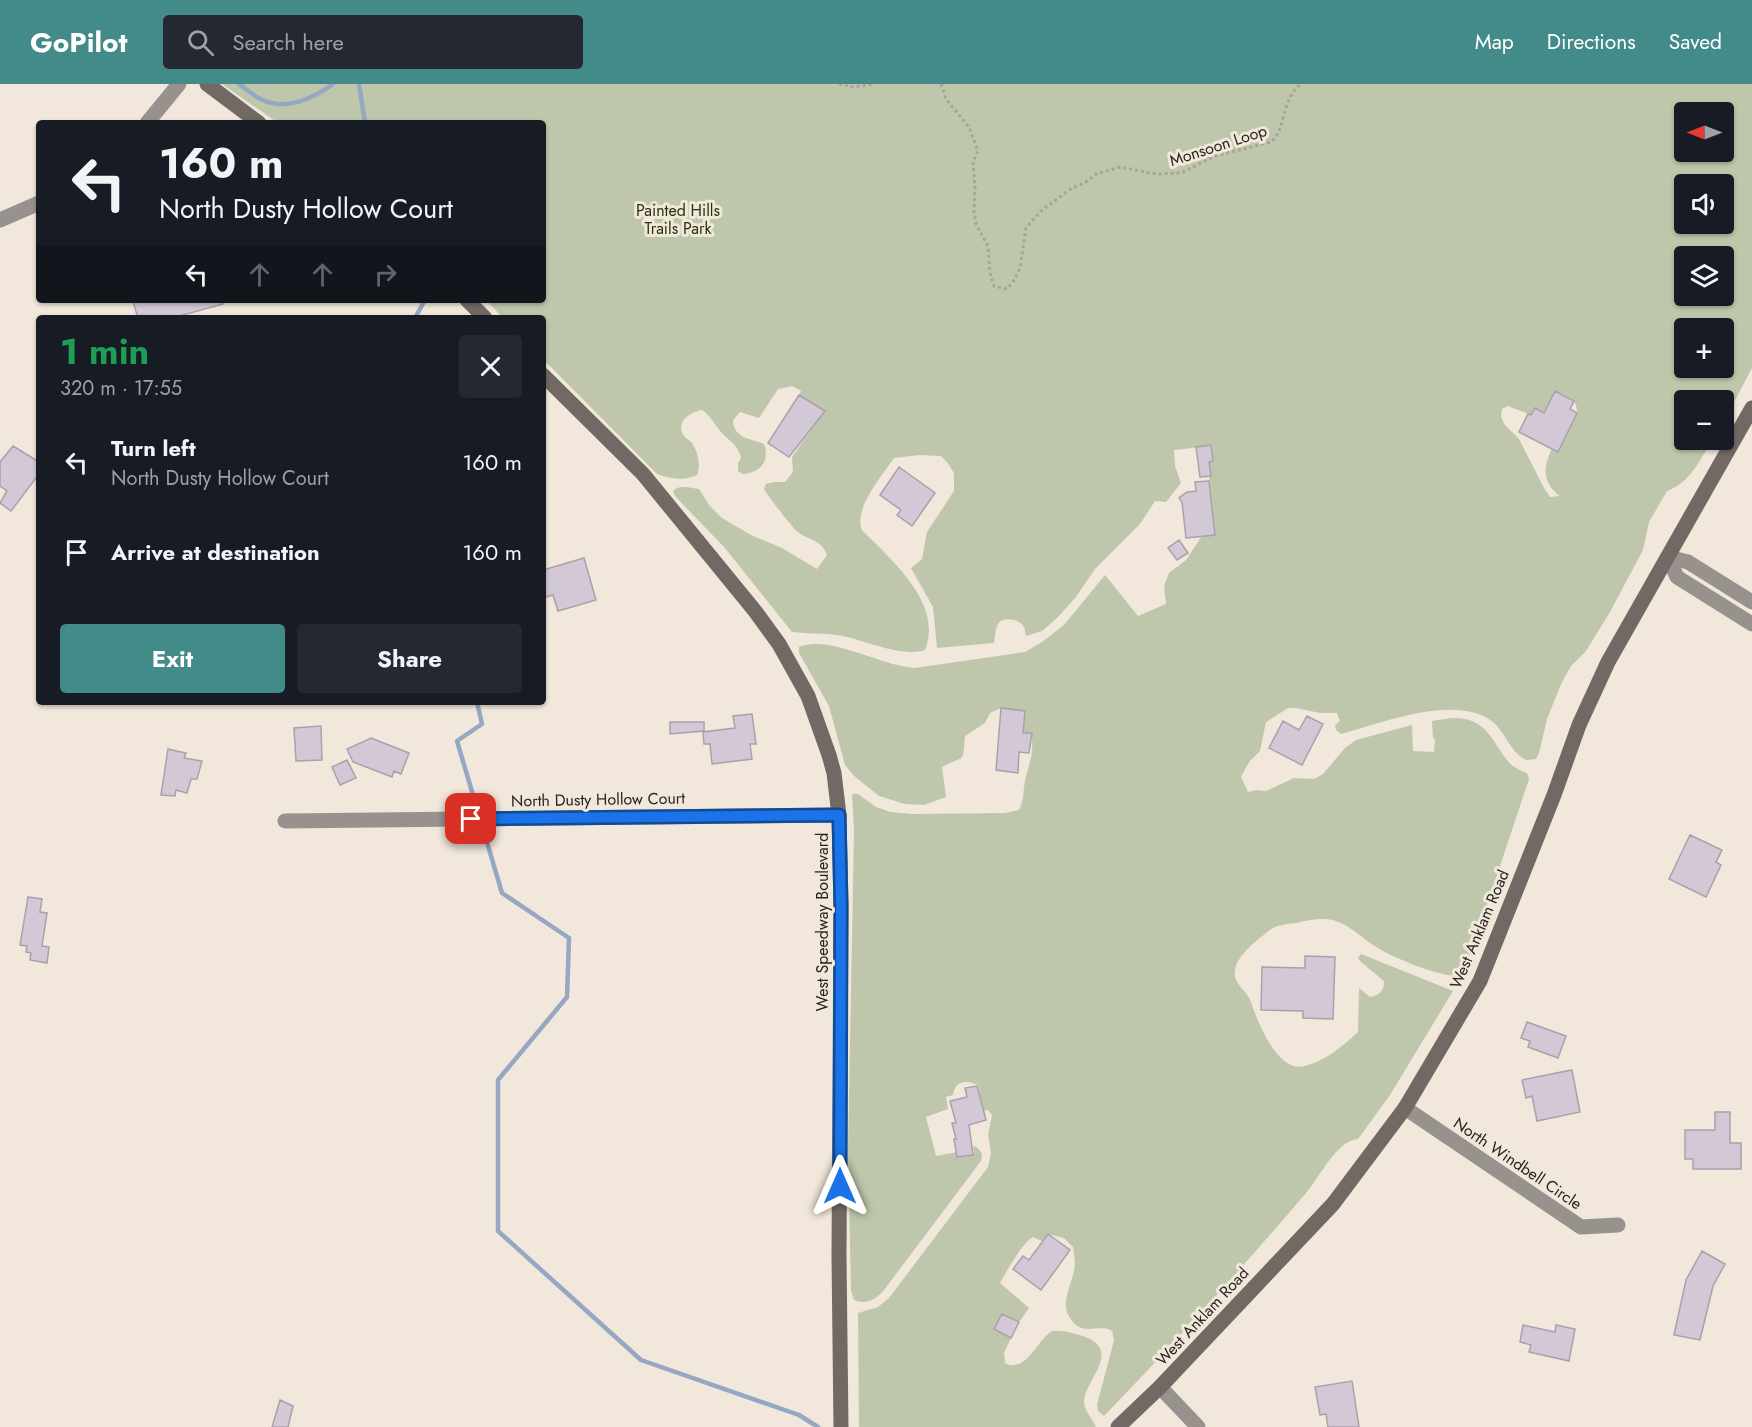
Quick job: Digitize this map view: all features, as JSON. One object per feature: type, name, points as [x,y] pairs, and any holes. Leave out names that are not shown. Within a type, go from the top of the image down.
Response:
[{"type":"main road","points":[[207,84],[255,120]]},
{"type":"main road","points":[[470,303],[482,315]]},
{"type":"main road","name":"West Speedway Boulevard","points":[[546,378],[643,474],[749,603],[779,644],[808,696],[819,722],[834,773],[839,815],[841,907],[840,1427]]},
{"type":"main road","name":"West Anklam Road","points":[[1118,1427],[1160,1387],[1333,1204],[1405,1108],[1480,981],[1554,795],[1579,725],[1608,662],[1752,408]]},
{"type":"street","points":[[149,120],[178,84]]},
{"type":"street","points":[[0,220],[36,204]]},
{"type":"street","points":[[1668,557],[1688,562],[1752,602]]},
{"type":"street","points":[[1668,557],[1677,577],[1752,624]]},
{"type":"street","name":"North Dusty Hollow Court","points":[[285,820],[839,815]]},
{"type":"street","name":"North Windbell Circle","points":[[1405,1108],[1581,1227],[1617,1225]]},
{"type":"street","points":[[1160,1387],[1198,1427]]},
{"type":"path","points":[[839,84],[853,87],[875,84]]},
{"type":"path","name":"Monsoon Loop","points":[[941,84],[946,99],[963,118],[975,139],[978,151],[973,162],[976,224],[988,246],[990,273],[994,286],[1006,288],[1015,279],[1020,267],[1026,228],[1041,211],[1061,196],[1107,169],[1120,167],[1156,174],[1181,173],[1215,156],[1271,142],[1277,138],[1286,103],[1301,84]]},
{"type":"green space","name":"Painted Hills Trails Park","points":[[222,84],[1752,84],[1752,368],[1734,402],[1734,390],[1674,390],[1674,450],[1706,450],[1688,477],[1667,491],[1649,522],[1643,550],[1610,612],[1586,651],[1571,666],[1561,684],[1547,719],[1536,759],[1526,760],[1521,757],[1493,722],[1478,714],[1459,710],[1418,713],[1341,734],[1336,730],[1335,725],[1340,721],[1337,713],[1288,708],[1266,722],[1260,751],[1249,762],[1241,777],[1248,792],[1266,791],[1294,778],[1314,779],[1323,774],[1345,748],[1356,740],[1412,725],[1413,751],[1434,752],[1435,739],[1433,738],[1432,721],[1452,718],[1466,719],[1481,726],[1509,762],[1527,773],[1529,779],[1465,971],[1460,976],[1430,971],[1406,962],[1378,948],[1339,922],[1323,919],[1273,928],[1244,953],[1235,970],[1236,979],[1249,998],[1270,1044],[1286,1062],[1295,1066],[1305,1066],[1327,1057],[1358,1032],[1359,988],[1370,997],[1379,994],[1384,981],[1361,962],[1358,958],[1361,954],[1453,991],[1390,1095],[1358,1139],[1350,1141],[1336,1153],[1306,1193],[1257,1250],[1104,1416],[1098,1411],[1097,1405],[1114,1340],[1112,1331],[1108,1329],[1080,1328],[1070,1319],[1066,1299],[1075,1268],[1073,1247],[1064,1238],[1048,1234],[1042,1241],[1033,1237],[1015,1258],[1000,1283],[1029,1308],[1019,1322],[1002,1314],[994,1328],[1011,1338],[1004,1353],[1005,1363],[1019,1364],[1025,1360],[1052,1331],[1079,1335],[1097,1344],[1101,1352],[1101,1360],[1085,1395],[1084,1403],[1096,1427],[859,1427],[858,1313],[878,1307],[889,1298],[988,1167],[991,1153],[988,1135],[992,1115],[988,1110],[983,1111],[978,1085],[965,1082],[956,1086],[953,1095],[946,1097],[948,1109],[926,1117],[936,1156],[957,1152],[958,1157],[974,1153],[973,1146],[978,1148],[982,1154],[981,1161],[884,1290],[870,1301],[854,1300],[851,1291],[848,1149],[854,830],[852,794],[858,794],[876,807],[891,812],[912,814],[1005,813],[1019,810],[1031,758],[1032,740],[1031,733],[1023,733],[1025,711],[1001,708],[990,713],[985,723],[965,736],[962,758],[942,767],[946,797],[924,805],[905,804],[879,796],[853,775],[845,765],[829,706],[799,653],[799,647],[811,644],[840,647],[915,668],[1025,652],[1064,625],[1105,575],[1138,616],[1166,604],[1164,586],[1169,573],[1186,560],[1202,536],[1215,535],[1209,476],[1211,476],[1209,462],[1213,461],[1211,446],[1174,450],[1175,466],[1181,483],[1166,502],[1155,501],[1140,524],[1095,569],[1076,597],[1042,631],[1026,636],[1022,624],[1007,619],[998,624],[994,643],[937,648],[933,607],[911,568],[922,559],[927,532],[954,491],[954,473],[941,456],[920,455],[894,458],[870,493],[860,522],[862,530],[899,568],[921,599],[927,616],[929,633],[925,650],[905,652],[838,635],[792,632],[725,548],[675,496],[673,491],[682,487],[699,489],[709,505],[722,518],[751,535],[782,548],[817,569],[827,555],[825,550],[796,530],[764,489],[766,484],[785,482],[793,472],[792,457],[824,411],[799,395],[801,391],[792,386],[778,389],[759,418],[740,412],[733,420],[736,431],[744,437],[764,444],[766,450],[762,465],[755,471],[743,474],[738,471],[741,458],[736,446],[705,412],[702,410],[693,413],[685,419],[681,426],[684,436],[692,443],[697,454],[699,467],[697,475],[682,479],[662,476],[657,474],[546,362],[546,315],[500,315],[489,303],[546,303],[546,120],[274,120]],"holes":[[[1555,391],[1573,401],[1576,404],[1577,413],[1558,451],[1552,449],[1547,462],[1547,480],[1560,496],[1550,497],[1519,439],[1504,424],[1501,416],[1502,409],[1508,406],[1531,415],[1535,408],[1544,413]]]},
{"type":"building","points":[[133,303],[223,304],[183,315],[137,315]]},
{"type":"building","points":[[1555,391],[1574,401],[1570,409],[1577,413],[1558,452],[1519,432],[1528,414],[1531,415],[1535,408],[1544,413]]},
{"type":"building","points":[[799,395],[825,411],[789,457],[768,443]]},
{"type":"building","points":[[1211,445],[1213,461],[1209,462],[1211,476],[1200,477],[1196,447]]},
{"type":"building","points":[[13,446],[36,460],[36,478],[11,511],[0,503],[7,491],[0,486],[0,462]]},
{"type":"building","points":[[899,467],[935,493],[912,526],[897,515],[901,510],[880,495]]},
{"type":"building","points":[[1209,481],[1215,535],[1186,538],[1182,502],[1179,498],[1187,492],[1196,491],[1195,482]]},
{"type":"building","points":[[1179,540],[1188,553],[1177,560],[1168,548]]},
{"type":"building","points":[[584,558],[596,600],[558,611],[553,595],[546,597],[546,569]]},
{"type":"building","points":[[1001,708],[1025,711],[1023,733],[1032,733],[1029,753],[1019,752],[1018,773],[996,770]]},
{"type":"building","points":[[752,714],[756,744],[750,744],[752,759],[712,764],[710,744],[704,744],[703,732],[735,728],[733,716]]},
{"type":"building","points":[[1307,716],[1323,724],[1302,765],[1269,748],[1283,721],[1299,730]]},
{"type":"building","points":[[670,722],[704,722],[704,731],[670,734]]},
{"type":"building","points":[[321,726],[322,760],[296,761],[294,728]]},
{"type":"building","points":[[371,738],[409,753],[401,774],[394,771],[392,777],[353,762],[347,749]]},
{"type":"building","points":[[168,749],[186,753],[184,758],[202,761],[197,779],[191,779],[187,793],[176,790],[175,796],[161,795]]},
{"type":"building","points":[[347,760],[356,778],[340,785],[332,767]]},
{"type":"building","points":[[1690,835],[1722,850],[1716,862],[1721,865],[1706,897],[1669,879]]},
{"type":"building","points":[[28,897],[42,899],[40,912],[47,913],[42,946],[49,947],[47,963],[30,960],[31,953],[26,952],[27,946],[20,945]]},
{"type":"building","points":[[1305,956],[1335,957],[1333,1019],[1303,1018],[1303,1011],[1261,1010],[1262,967],[1305,968]]},
{"type":"building","points":[[1527,1022],[1566,1036],[1558,1058],[1528,1047],[1530,1041],[1521,1038]]},
{"type":"building","points":[[1572,1070],[1580,1112],[1537,1121],[1532,1096],[1526,1098],[1522,1080]]},
{"type":"building","points":[[977,1086],[986,1120],[969,1125],[973,1155],[957,1157],[952,1123],[956,1123],[950,1101],[967,1097],[965,1088]]},
{"type":"building","points":[[1715,1112],[1730,1112],[1730,1143],[1741,1143],[1741,1169],[1693,1169],[1693,1159],[1685,1159],[1685,1130],[1715,1130]]},
{"type":"building","points":[[1048,1234],[1070,1250],[1041,1290],[1013,1269],[1023,1256],[1029,1260]]},
{"type":"building","points":[[1702,1251],[1725,1264],[1713,1286],[1700,1340],[1674,1335],[1686,1280]]},
{"type":"building","points":[[1002,1314],[1019,1322],[1011,1338],[994,1329]]},
{"type":"building","points":[[1523,1325],[1555,1332],[1556,1325],[1575,1329],[1569,1361],[1529,1352],[1531,1345],[1520,1342]]},
{"type":"building","points":[[1352,1381],[1359,1427],[1328,1427],[1326,1414],[1320,1415],[1315,1387]]},
{"type":"building","points":[[280,1400],[293,1406],[288,1427],[272,1427]]},
{"type":"waterway","points":[[239,84],[260,99],[281,104],[309,98],[333,84]]},
{"type":"waterway","points":[[359,84],[365,120]]},
{"type":"waterway","points":[[417,315],[423,303]]},
{"type":"waterway","points":[[478,705],[482,724],[457,741],[502,893],[569,938],[567,997],[498,1080],[498,1231],[641,1360],[799,1415],[818,1427]]},
{"type":"route","points":[[471,819],[839,815],[840,1186]]}]
